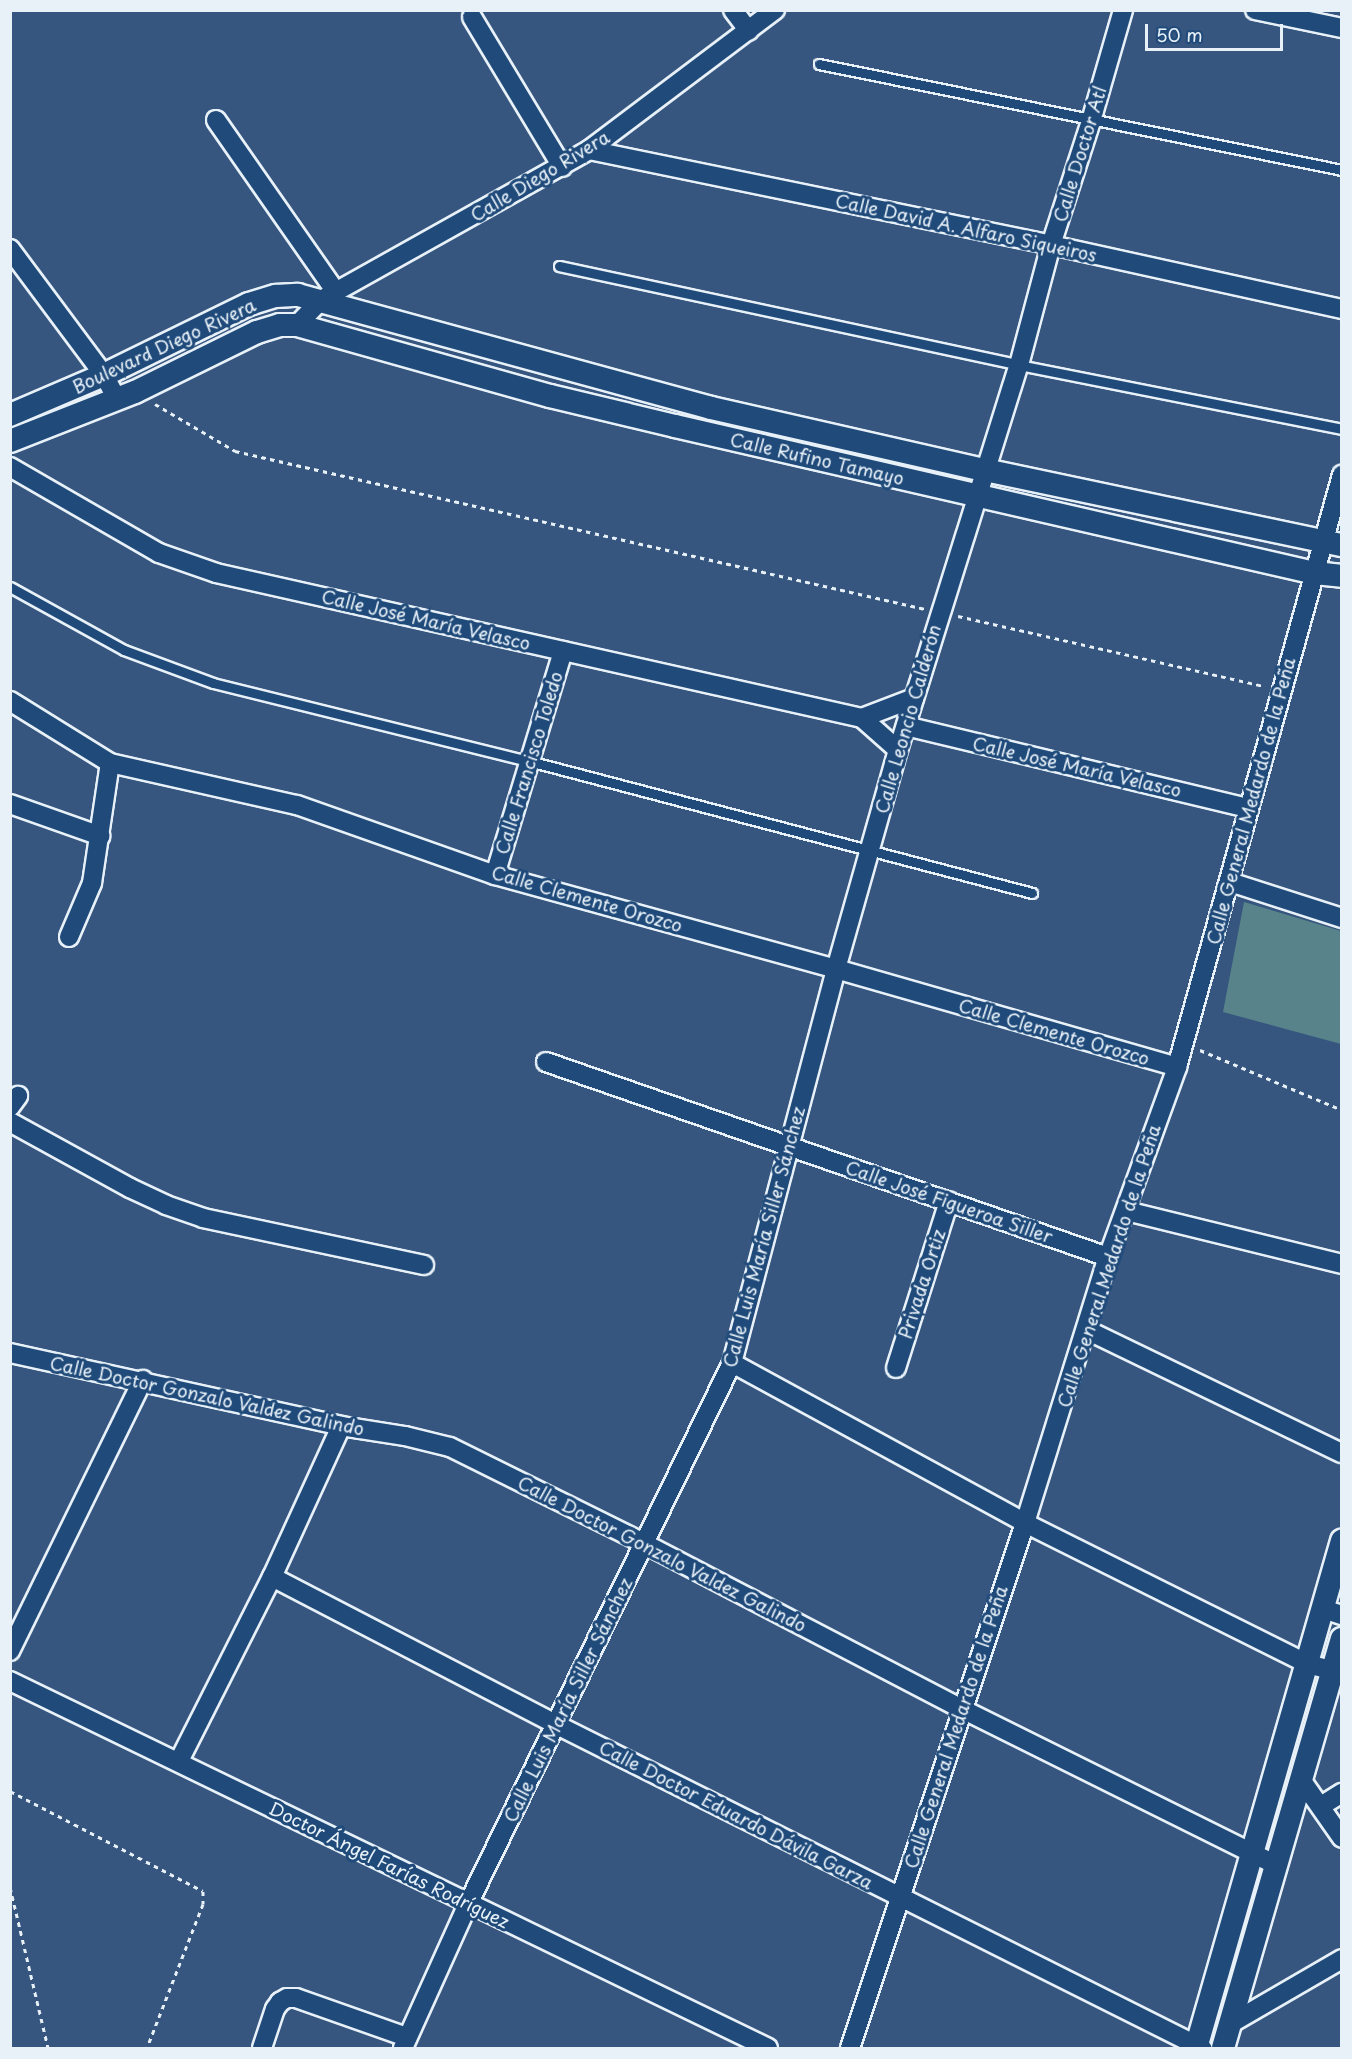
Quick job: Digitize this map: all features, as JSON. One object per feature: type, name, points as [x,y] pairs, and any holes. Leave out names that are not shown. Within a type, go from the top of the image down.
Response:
[{"type":"street","points":[[733,10],[749,31]]},
{"type":"street","name":"Calle Diego Rivera","points":[[297,325],[329,296],[589,150],[775,10]]},
{"type":"street","name":"Calle Doctor Atl","points":[[985,470],[1019,365],[1051,245],[1091,121],[1123,10]]},
{"type":"street","points":[[1255,10],[1341,28]]},
{"type":"street","points":[[472,17],[562,167]]},
{"type":"street","points":[[216,120],[329,296]]},
{"type":"street","name":"Calle David A. Alfaro Siqueiros","points":[[589,150],[1051,245],[1341,309]]},
{"type":"street","points":[[10,249],[104,375],[126,395]]},
{"type":"street","name":"Boulevard Diego Rivera","points":[[10,415],[104,375],[249,304],[276,296],[329,296]]},
{"type":"street","name":"Calle Rufino Tamayo","points":[[329,296],[711,408],[985,470],[1333,544]]},
{"type":"street","name":"Boulevard Diego Rivera","points":[[10,441],[126,395],[257,332],[280,325],[297,325]]},
{"type":"street","name":"Calle Rufino Tamayo","points":[[297,325],[550,396],[976,496],[1315,573],[1341,576]]},
{"type":"street","name":"Calle José María Velasco","points":[[10,467],[159,553],[216,573],[862,718],[898,750]]},
{"type":"street","name":"Calle Leoncio Calderón","points":[[836,969],[939,612],[985,470]]},
{"type":"street","name":"Calle General Medardo de la Peña","points":[[850,2049],[1087,1330],[1108,1257],[1177,1067],[1315,573],[1333,544],[1341,475]]},
{"type":"street","name":"Calle Francisco Toledo","points":[[495,875],[562,651]]},
{"type":"street","points":[[862,718],[914,698]]},
{"type":"street","name":"Calle Clemente Orozco","points":[[10,701],[110,763],[297,805],[495,875],[836,969],[1177,1067]]},
{"type":"street","name":"Calle José María Velasco","points":[[906,726],[1248,808]]},
{"type":"street","points":[[69,938],[92,883],[101,836],[110,763]]},
{"type":"street","points":[[10,804],[101,836]]},
{"type":"street","points":[[1230,882],[1341,918]]},
{"type":"street","name":"Calle Luis María Siller Sánchez","points":[[405,2043],[468,1904],[732,1363],[836,969]]},
{"type":"street","name":"Calle José Figueroa Siller","points":[[546,1062],[1108,1257]]},
{"type":"street","points":[[10,1122],[130,1188],[203,1218],[424,1265]]},
{"type":"street","name":"Privada Ortiz","points":[[896,1368],[949,1201]]},
{"type":"street","points":[[1126,1211],[1341,1264]]},
{"type":"street","points":[[1087,1330],[1341,1453]]},
{"type":"street","name":"Calle Doctor Gonzalo Valdez Galindo","points":[[10,1353],[39,1361],[143,1380],[341,1426],[405,1436],[450,1447],[1276,1865]]},
{"type":"street","points":[[732,1363],[1024,1523],[1308,1664],[1331,1670]]},
{"type":"street","points":[[10,1651],[143,1380]]},
{"type":"street","points":[[179,1761],[272,1577],[341,1426]]},
{"type":"street","points":[[1198,2048],[1251,1854],[1308,1664],[1332,1612],[1341,1541]]},
{"type":"street","name":"Calle Doctor Eduardo Dávila Garza","points":[[272,1577],[555,1724],[1198,2048]]},
{"type":"street","points":[[1223,2049],[1341,1640]]},
{"type":"street","name":"Doctor Ángel Farías Rodríguez","points":[[10,1681],[179,1761],[768,2049]]},
{"type":"street","points":[[1300,1778],[1341,1838]]},
{"type":"street","points":[[1321,1806],[1341,1793]]},
{"type":"street","points":[[1230,2024],[1341,1959]]},
{"type":"street","points":[[262,2049],[275,2009],[280,2002],[288,1998],[296,1998],[405,2043]]},
{"type":"lane","points":[[819,63],[1091,121],[1341,170]]},
{"type":"lane","points":[[559,266],[1019,365],[1341,429]]},
{"type":"lane","points":[[10,587],[124,650],[213,683],[529,760],[1032,893]]},
{"type":"path","points":[[126,395],[235,451],[1281,690]]},
{"type":"path","points":[[1184,1043],[1341,1110]]},
{"type":"path","points":[[10,1791],[203,1890],[202,1904],[147,2049]]},
{"type":"path","points":[[10,1887],[48,2049]]},
{"type":"green space","points":[[1244,902],[1341,931],[1341,1044],[1223,1012]]}]
